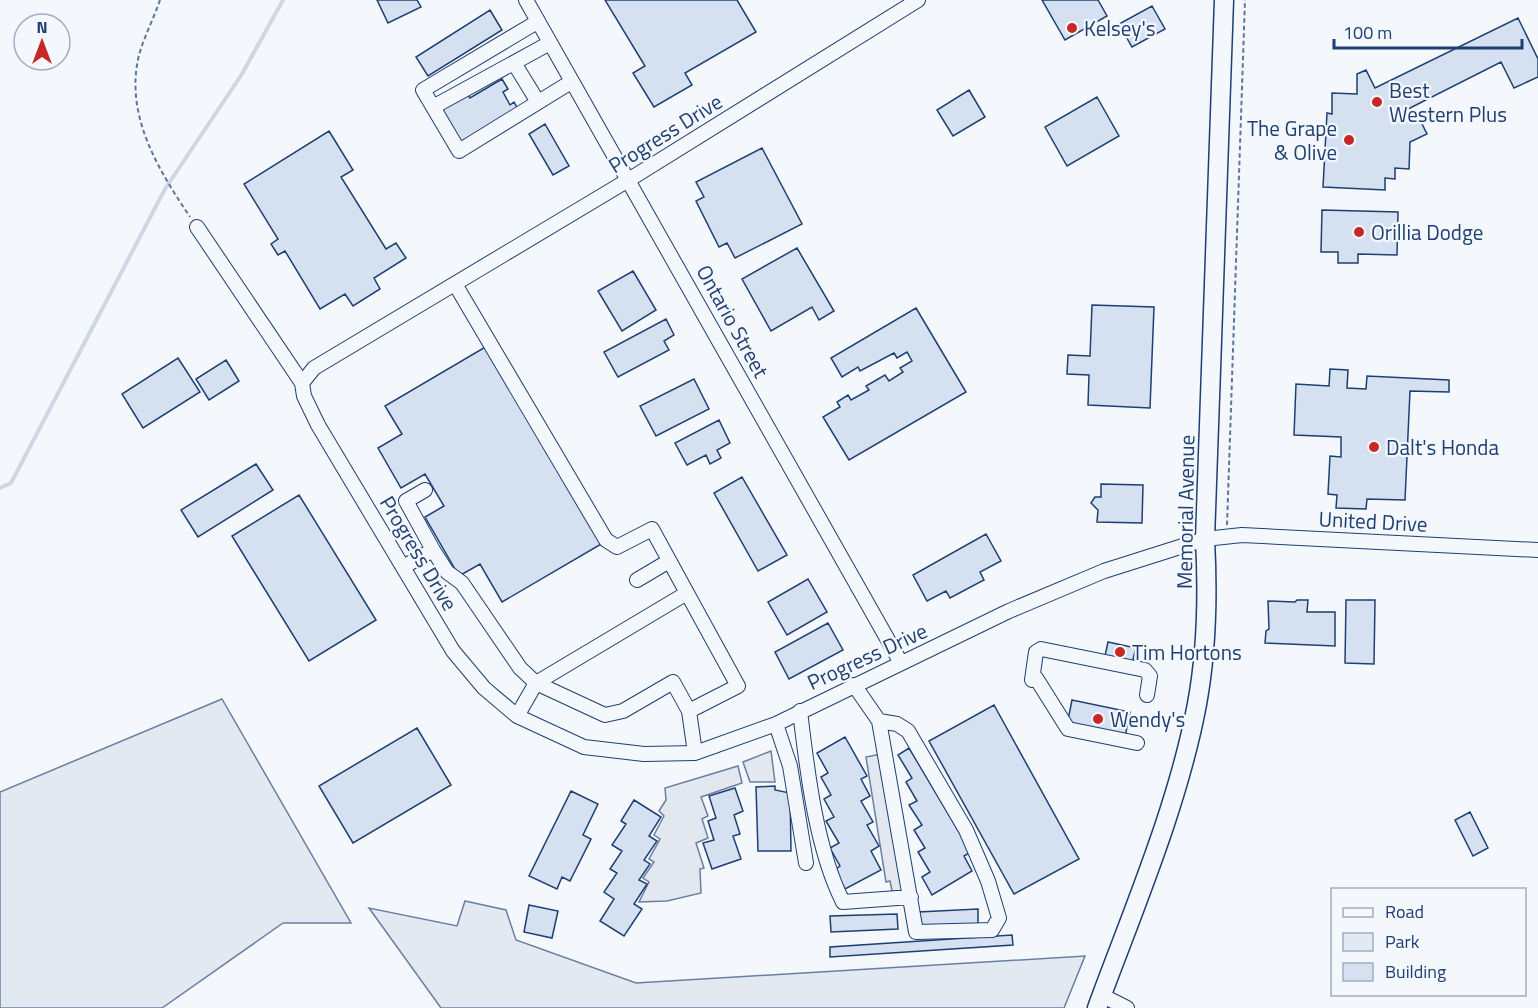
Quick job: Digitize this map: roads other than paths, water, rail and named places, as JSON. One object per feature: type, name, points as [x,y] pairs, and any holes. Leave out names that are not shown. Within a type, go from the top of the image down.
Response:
[{"type":"main road","name":"Memorial Avenue","points":[[1099,1002],[1168,809],[1192,729],[1204,654],[1207,580],[1205,540],[1224,0]]},
{"type":"street","name":"Ontario Street","points":[[526,0],[548,44],[630,179],[901,663]]},
{"type":"street","name":"Progress Drive","points":[[918,0],[630,179],[314,368],[302,383],[304,396],[318,425],[453,651],[484,688],[517,716],[584,747],[644,754],[696,753],[776,724],[1009,611],[1104,571],[1205,540]]},
{"type":"street","points":[[537,22],[423,90],[459,151],[571,82]]},
{"type":"street","points":[[433,107],[548,44]]},
{"type":"street","points":[[514,63],[538,102]]},
{"type":"street","points":[[197,226],[302,383]]},
{"type":"street","points":[[455,284],[606,540],[617,547],[652,529],[738,686],[689,711]]},
{"type":"street","points":[[425,490],[406,501],[447,572],[462,583],[519,668],[536,683],[605,715],[623,711],[674,682],[689,711],[696,753]]},
{"type":"street","name":"United Drive","points":[[1205,540],[1242,535],[1538,550]]},
{"type":"street","points":[[403,567],[433,550]]},
{"type":"street","points":[[637,580],[669,561]]},
{"type":"street","points":[[517,716],[536,683],[687,594]]},
{"type":"street","points":[[1137,743],[1068,729],[1034,679],[1036,652],[1041,649],[1145,670],[1150,676],[1147,695]]},
{"type":"street","points":[[854,685],[879,721],[916,932],[992,930],[998,924],[997,909],[976,852],[915,740],[908,731],[897,724],[879,721]]},
{"type":"street","points":[[800,711],[805,753],[828,873],[843,902],[910,897]]},
{"type":"street","points":[[776,724],[790,766],[806,863]]},
{"type":"street","points":[[1099,1002],[1127,1008]]},
{"type":"waterway","points":[[0,488],[11,483],[165,189],[242,74],[283,0]]},
{"type":"place","name":"Kelsey's","points":[[1072,28]]},
{"type":"place","name":"Best Western Plus","points":[[1377,102]]},
{"type":"place","name":"The Grape & Olive","points":[[1349,140]]},
{"type":"place","name":"Orillia Dodge","points":[[1359,232]]},
{"type":"place","name":"Dalt's Honda","points":[[1374,447]]},
{"type":"place","name":"Tim Hortons","points":[[1120,652]]},
{"type":"place","name":"Wendy's","points":[[1098,719]]}]
